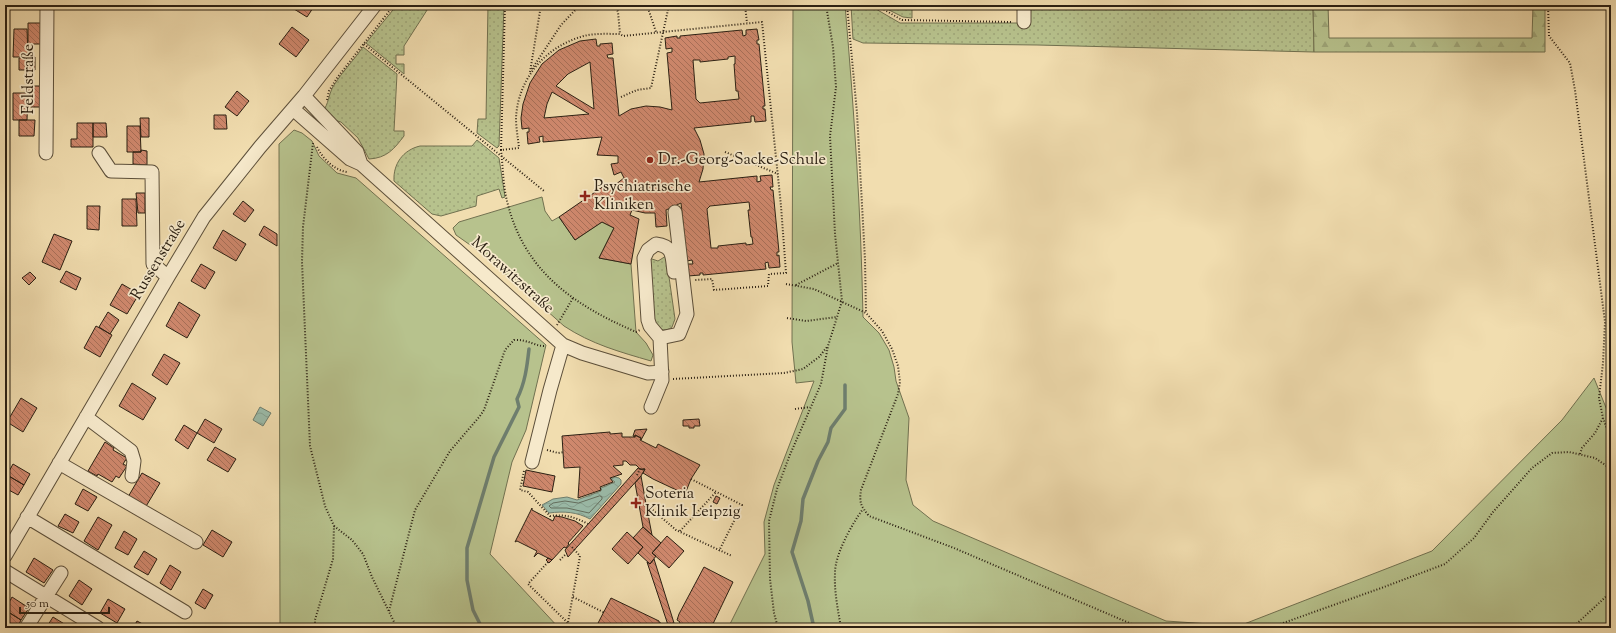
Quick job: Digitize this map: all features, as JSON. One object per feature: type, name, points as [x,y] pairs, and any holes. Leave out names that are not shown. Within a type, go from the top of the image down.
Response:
[{"type":"street","name":"Feldstraße","points":[[46,153],[47,5]]},
{"type":"street","name":"Russenstraße","points":[[5,556],[204,217],[304,96],[375,5]]},
{"type":"street","points":[[1024,5],[1024,22]]},
{"type":"street","name":"Morawitzstraße","points":[[304,96],[357,152],[361,164]]},
{"type":"street","name":"Morawitzstraße","points":[[293,109],[345,155],[361,164],[555,342],[582,353],[662,376]]},
{"type":"street","points":[[99,153],[111,171],[152,172],[153,264],[168,277]]},
{"type":"street","points":[[675,212],[687,314],[680,334]]},
{"type":"street","points":[[651,407],[662,376],[660,338],[650,326],[644,258],[648,250],[656,244],[669,248],[672,256],[680,334]]},
{"type":"street","points":[[660,338],[680,334]]},
{"type":"street","points":[[532,462],[550,390],[555,342]]},
{"type":"street","points":[[86,417],[131,451],[134,461],[132,476]]},
{"type":"street","points":[[59,463],[196,542]]},
{"type":"street","points":[[27,517],[185,612]]},
{"type":"street","points":[[5,571],[98,628]]},
{"type":"street","points":[[26,628],[61,572]]},
{"type":"path","points":[[327,100],[332,85],[394,5]]},
{"type":"path","points":[[505,5],[501,150],[507,201],[520,236],[539,268],[553,282],[573,298],[605,318],[636,332],[650,326]]},
{"type":"path","points":[[530,73],[541,5]]},
{"type":"path","points":[[501,150],[518,148],[516,122],[518,106],[521,94],[530,73],[561,24],[580,5]]},
{"type":"path","points":[[615,5],[618,12],[620,34]]},
{"type":"path","points":[[647,5],[656,32]]},
{"type":"path","points":[[621,96],[637,90],[651,88],[668,5]]},
{"type":"path","points":[[745,5],[747,23]]},
{"type":"path","points":[[778,628],[774,613],[770,579],[769,521],[777,489],[810,407],[821,384],[828,346],[842,301],[835,234],[830,136],[836,87],[833,47],[826,5]]},
{"type":"path","points":[[847,5],[857,113],[865,260],[866,313]]},
{"type":"path","points":[[876,5],[902,20],[1024,22]]},
{"type":"path","points":[[1548,5],[1549,36],[1570,64],[1575,90],[1605,322],[1603,363],[1599,398],[1603,418],[1611,440]]},
{"type":"path","points":[[530,73],[549,53],[567,42],[585,36],[620,34],[623,36],[762,22],[778,174],[786,273],[769,274],[768,286],[714,290],[712,279],[684,281]]},
{"type":"path","points":[[364,44],[502,155],[544,191]]},
{"type":"path","points":[[313,140],[303,227],[302,262],[310,446],[325,506],[334,526],[333,559],[315,620],[315,628]]},
{"type":"path","points":[[725,152],[778,174]]},
{"type":"path","points":[[796,286],[838,263]]},
{"type":"path","points":[[786,284],[814,289],[866,313],[882,330],[892,349],[898,366],[900,382],[898,394],[861,490],[859,501],[869,516],[954,548],[1140,628]]},
{"type":"path","points":[[389,611],[415,510],[450,452],[484,410],[505,350],[514,340],[522,339],[541,347],[555,342],[573,298]]},
{"type":"path","points":[[787,318],[806,321],[837,317]]},
{"type":"path","points":[[662,376],[784,373],[803,370],[819,357],[828,346]]},
{"type":"path","points":[[795,409],[810,407]]},
{"type":"path","points":[[1580,454],[1582,448],[1594,434],[1603,418]]},
{"type":"path","points":[[558,452],[564,452]]},
{"type":"path","points":[[1269,628],[1445,564],[1474,538],[1493,512],[1532,468],[1552,453],[1569,452],[1595,458],[1611,469]]},
{"type":"path","points":[[532,462],[526,460],[520,490],[528,492],[550,516],[572,516],[588,524]]},
{"type":"path","points":[[637,475],[640,469]]},
{"type":"path","points":[[691,479],[742,505],[719,551]]},
{"type":"path","points":[[679,531],[716,492]]},
{"type":"path","points":[[646,504],[679,531],[732,556]]},
{"type":"path","points":[[842,628],[836,600],[834,572],[841,548],[854,522],[863,509]]},
{"type":"path","points":[[334,526],[352,540],[363,554],[372,577],[397,628]]},
{"type":"path","points":[[567,628],[580,556],[572,548]]},
{"type":"path","points":[[560,560],[566,554]]},
{"type":"path","points":[[548,562],[528,584],[568,623]]},
{"type":"path","points":[[1572,628],[1611,592]]},
{"type":"path","points":[[573,597],[605,612]]},
{"type":"green space","points":[[397,5],[449,5],[441,9],[429,7],[404,46],[404,55],[396,55],[396,64],[404,64],[404,74],[366,43]]},
{"type":"green space","points":[[488,5],[504,5],[499,146],[497,148],[477,133],[478,119],[486,119]]},
{"type":"green space","points":[[793,5],[845,5],[857,161],[863,317],[879,333],[889,350],[896,381],[909,418],[906,480],[913,505],[933,521],[1166,621],[1239,626],[1432,551],[1562,420],[1594,378],[1611,420],[1611,628],[728,628],[765,554],[764,522],[774,485],[814,381],[796,383],[792,342]]},
{"type":"green space","points":[[851,5],[869,5],[900,23],[1030,23],[1031,5],[1313,5],[1314,52],[1037,45],[863,43],[853,39]]},
{"type":"green space","points":[[879,5],[912,5],[912,18],[903,17]]},
{"type":"green space","points":[[1313,5],[1328,5],[1329,38],[1532,38],[1533,5],[1545,5],[1545,52],[1314,52]]},
{"type":"green space","points":[[363,47],[397,74],[394,131],[404,131],[404,136],[390,152],[381,157],[369,159],[358,138],[341,122],[334,120],[325,108],[334,85]]},
{"type":"green space","points":[[294,130],[302,133],[312,141],[319,156],[337,173],[356,178],[546,345],[526,430],[512,462],[490,554],[559,628],[280,628],[279,144]]},
{"type":"green space","points":[[477,140],[499,158],[505,197],[502,198],[499,189],[477,196],[476,206],[441,216],[432,214],[394,181],[395,169],[400,159],[404,154],[414,148],[420,146],[472,146]]},
{"type":"green space","points":[[542,197],[545,211],[552,221],[559,217],[575,240],[602,222],[614,228],[599,258],[631,264],[636,332],[646,343],[653,355],[651,361],[595,343],[564,326],[483,254],[456,235],[453,228],[459,222]]},
{"type":"green space","points":[[666,256],[675,319],[672,327],[666,330],[655,326],[649,258],[658,261]]},
{"type":"water","points":[[260,407],[271,413],[263,426],[253,420]]},
{"type":"water","points":[[615,477],[621,480],[621,484],[590,519],[570,513],[549,513],[542,505],[553,499],[567,497],[577,500],[601,491],[601,488],[615,482],[611,479]]},
{"type":"building","points":[[297,5],[315,5],[307,17],[294,9]]},
{"type":"building","points":[[28,23],[41,23],[41,44],[28,44]]},
{"type":"building","points":[[292,27],[309,40],[296,57],[279,44]]},
{"type":"building","points":[[14,29],[27,29],[28,57],[13,57]]},
{"type":"building","points":[[757,29],[759,40],[757,40],[757,44],[759,44],[765,106],[763,106],[763,109],[765,109],[766,121],[755,122],[754,116],[751,116],[751,122],[694,128],[700,140],[704,154],[703,169],[699,182],[757,176],[757,182],[761,181],[760,176],[772,175],[773,187],[770,187],[771,190],[773,190],[779,252],[777,252],[777,256],[779,255],[780,267],[769,268],[768,262],[765,263],[766,269],[703,275],[703,273],[700,273],[700,275],[688,276],[687,264],[693,264],[692,260],[687,261],[681,203],[666,210],[667,226],[656,227],[655,213],[645,213],[632,210],[630,215],[639,219],[631,264],[599,258],[614,228],[602,222],[575,240],[559,217],[604,186],[607,191],[624,178],[621,172],[614,175],[611,164],[618,163],[618,156],[597,155],[602,137],[543,142],[543,136],[539,137],[540,142],[528,144],[527,132],[529,132],[529,128],[522,129],[521,118],[523,104],[530,83],[542,64],[559,50],[580,41],[596,39],[597,46],[600,46],[600,44],[612,43],[613,54],[607,55],[608,58],[613,58],[619,116],[631,109],[646,106],[672,110],[667,53],[672,52],[672,48],[666,49],[665,38],[677,36],[677,38],[680,38],[680,36],[742,30],[743,36],[746,35],[746,30]],"holes":[[[735,56],[734,64],[736,91],[738,91],[739,99],[700,103],[696,99],[693,60],[700,60],[700,62],[728,59],[728,57]],[[590,62],[594,109],[556,86],[568,74]],[[552,92],[589,114],[544,118],[547,104]],[[749,202],[750,210],[748,210],[753,244],[746,245],[746,243],[711,248],[707,209],[710,206]]]},
{"type":"building","points":[[35,57],[35,70],[19,70],[19,58]]},
{"type":"building","points":[[28,86],[40,86],[40,107],[28,107]]},
{"type":"building","points":[[237,91],[249,101],[237,116],[225,107]]},
{"type":"building","points":[[13,93],[28,93],[27,120],[13,120]]},
{"type":"building","points":[[214,115],[226,115],[227,129],[214,129]]},
{"type":"building","points":[[140,118],[149,118],[149,137],[141,137]]},
{"type":"building","points":[[19,120],[35,120],[34,136],[19,136]]},
{"type":"building","points":[[77,123],[93,123],[93,147],[71,147],[71,139],[77,139]]},
{"type":"building","points":[[93,123],[106,123],[107,137],[93,137]]},
{"type":"building","points":[[127,126],[140,126],[141,152],[127,152]]},
{"type":"building","points":[[141,150],[147,151],[147,165],[133,164],[133,152],[141,152]]},
{"type":"building","points":[[136,193],[145,193],[145,213],[138,213]]},
{"type":"building","points":[[122,199],[136,199],[137,226],[122,226]]},
{"type":"building","points":[[243,201],[254,210],[245,222],[233,214]]},
{"type":"building","points":[[87,206],[100,206],[99,230],[87,229]]},
{"type":"building","points":[[264,226],[277,234],[277,246],[259,235]]},
{"type":"building","points":[[223,230],[246,244],[236,261],[213,248]]},
{"type":"building","points":[[54,234],[72,241],[60,270],[42,262]]},
{"type":"building","points":[[201,264],[215,272],[205,289],[191,281]]},
{"type":"building","points":[[66,271],[81,278],[76,290],[60,282]]},
{"type":"building","points":[[30,272],[36,278],[29,285],[22,278]]},
{"type":"building","points":[[122,284],[139,294],[127,314],[110,305]]},
{"type":"building","points":[[179,302],[200,315],[187,338],[166,326]]},
{"type":"building","points":[[108,312],[119,320],[110,334],[99,327]]},
{"type":"building","points":[[96,326],[112,335],[100,357],[84,348]]},
{"type":"building","points":[[164,354],[180,363],[167,385],[152,375]]},
{"type":"building","points":[[132,383],[156,398],[143,420],[119,406]]},
{"type":"building","points":[[21,398],[37,408],[23,432],[7,422]]},
{"type":"building","points":[[205,419],[222,429],[214,443],[197,433]]},
{"type":"building","points":[[699,419],[700,426],[689,428],[689,426],[683,426],[683,420]]},
{"type":"building","points":[[184,425],[197,433],[188,449],[175,440]]},
{"type":"building","points":[[647,429],[641,440],[641,438],[635,435],[635,437],[633,436],[635,430]]},
{"type":"building","name":"Soteria Klinik Leipzig","points":[[610,432],[610,434],[622,433],[622,437],[635,437],[635,435],[641,438],[640,440],[656,448],[658,444],[700,465],[691,479],[685,494],[643,473],[645,469],[640,469],[636,465],[630,465],[626,461],[623,461],[623,465],[613,466],[622,474],[610,478],[613,482],[600,487],[601,490],[578,498],[580,467],[564,468],[562,436]]},
{"type":"building","points":[[105,442],[114,448],[113,450],[127,458],[123,464],[127,466],[119,478],[116,476],[112,482],[98,474],[97,476],[88,471]]},
{"type":"building","points":[[215,447],[236,459],[228,472],[207,460]]},
{"type":"building","points":[[13,464],[30,474],[24,485],[7,475]]},
{"type":"building","points":[[638,468],[643,470],[645,469],[641,476],[568,557],[565,550]]},
{"type":"building","points":[[526,470],[555,476],[552,492],[523,486]]},
{"type":"building","points":[[142,473],[160,483],[145,508],[128,497]]},
{"type":"building","points":[[7,475],[24,485],[18,495],[5,488],[5,479]]},
{"type":"building","points":[[641,476],[652,535],[643,527],[635,483]]},
{"type":"building","points":[[83,489],[97,497],[88,511],[75,504]]},
{"type":"building","points":[[716,496],[720,498],[717,504],[713,502]]},
{"type":"building","points":[[532,508],[532,510],[553,521],[555,516],[562,517],[575,521],[583,526],[568,543],[569,544],[566,548],[564,547],[552,560],[538,553],[534,557],[537,551],[517,541],[515,542]]},
{"type":"building","points":[[65,514],[79,522],[73,533],[58,526]]},
{"type":"building","points":[[98,517],[112,525],[98,550],[84,541]]},
{"type":"building","points":[[643,527],[661,543],[652,553],[656,556],[650,564],[638,553],[643,547],[633,538]]},
{"type":"building","points":[[212,530],[232,542],[223,557],[203,545]]},
{"type":"building","points":[[124,531],[137,539],[128,555],[115,548]]},
{"type":"building","points":[[627,532],[643,547],[628,564],[612,549]]},
{"type":"building","points":[[667,536],[684,551],[669,568],[652,553]]},
{"type":"building","points":[[144,551],[157,559],[148,575],[134,567]]},
{"type":"building","points":[[34,558],[53,570],[44,583],[26,572]]},
{"type":"building","points":[[548,558],[552,560],[549,563],[546,560]]},
{"type":"building","points":[[654,559],[674,623],[668,625],[647,562],[650,564]]},
{"type":"building","points":[[170,565],[181,572],[171,590],[160,583]]},
{"type":"building","points":[[704,567],[733,582],[711,628],[669,628],[669,625],[673,623],[674,626],[678,626],[680,622],[677,620],[679,614]]},
{"type":"building","points":[[79,580],[92,589],[82,605],[69,596]]},
{"type":"building","points":[[203,589],[213,595],[205,609],[195,603]]},
{"type":"building","points":[[12,597],[29,608],[21,620],[5,610]]},
{"type":"building","points":[[611,598],[659,621],[664,625],[664,628],[596,627]]},
{"type":"building","points":[[108,599],[125,609],[117,623],[100,613]]},
{"type":"building","points":[[5,610],[21,620],[17,628],[5,627]]},
{"type":"building","points":[[53,617],[66,625],[64,628],[46,628]]},
{"type":"building","points":[[137,621],[150,628],[133,628]]},
{"type":"waterway","points":[[482,628],[473,610],[467,580],[467,548],[494,457],[519,407],[517,399],[524,381],[529,349]]},
{"type":"waterway","points":[[814,628],[808,601],[792,552],[801,521],[803,499],[818,461],[828,442],[831,428],[845,409],[845,385]]},
{"type":"place","name":"Dr.-Georg-Sacke-Schule","points":[[650,160]]},
{"type":"place","name":"Psychiatrische Kliniken","points":[[585,196]]},
{"type":"place","name":"Soteria Klinik Leipzig","points":[[636,503]]}]
